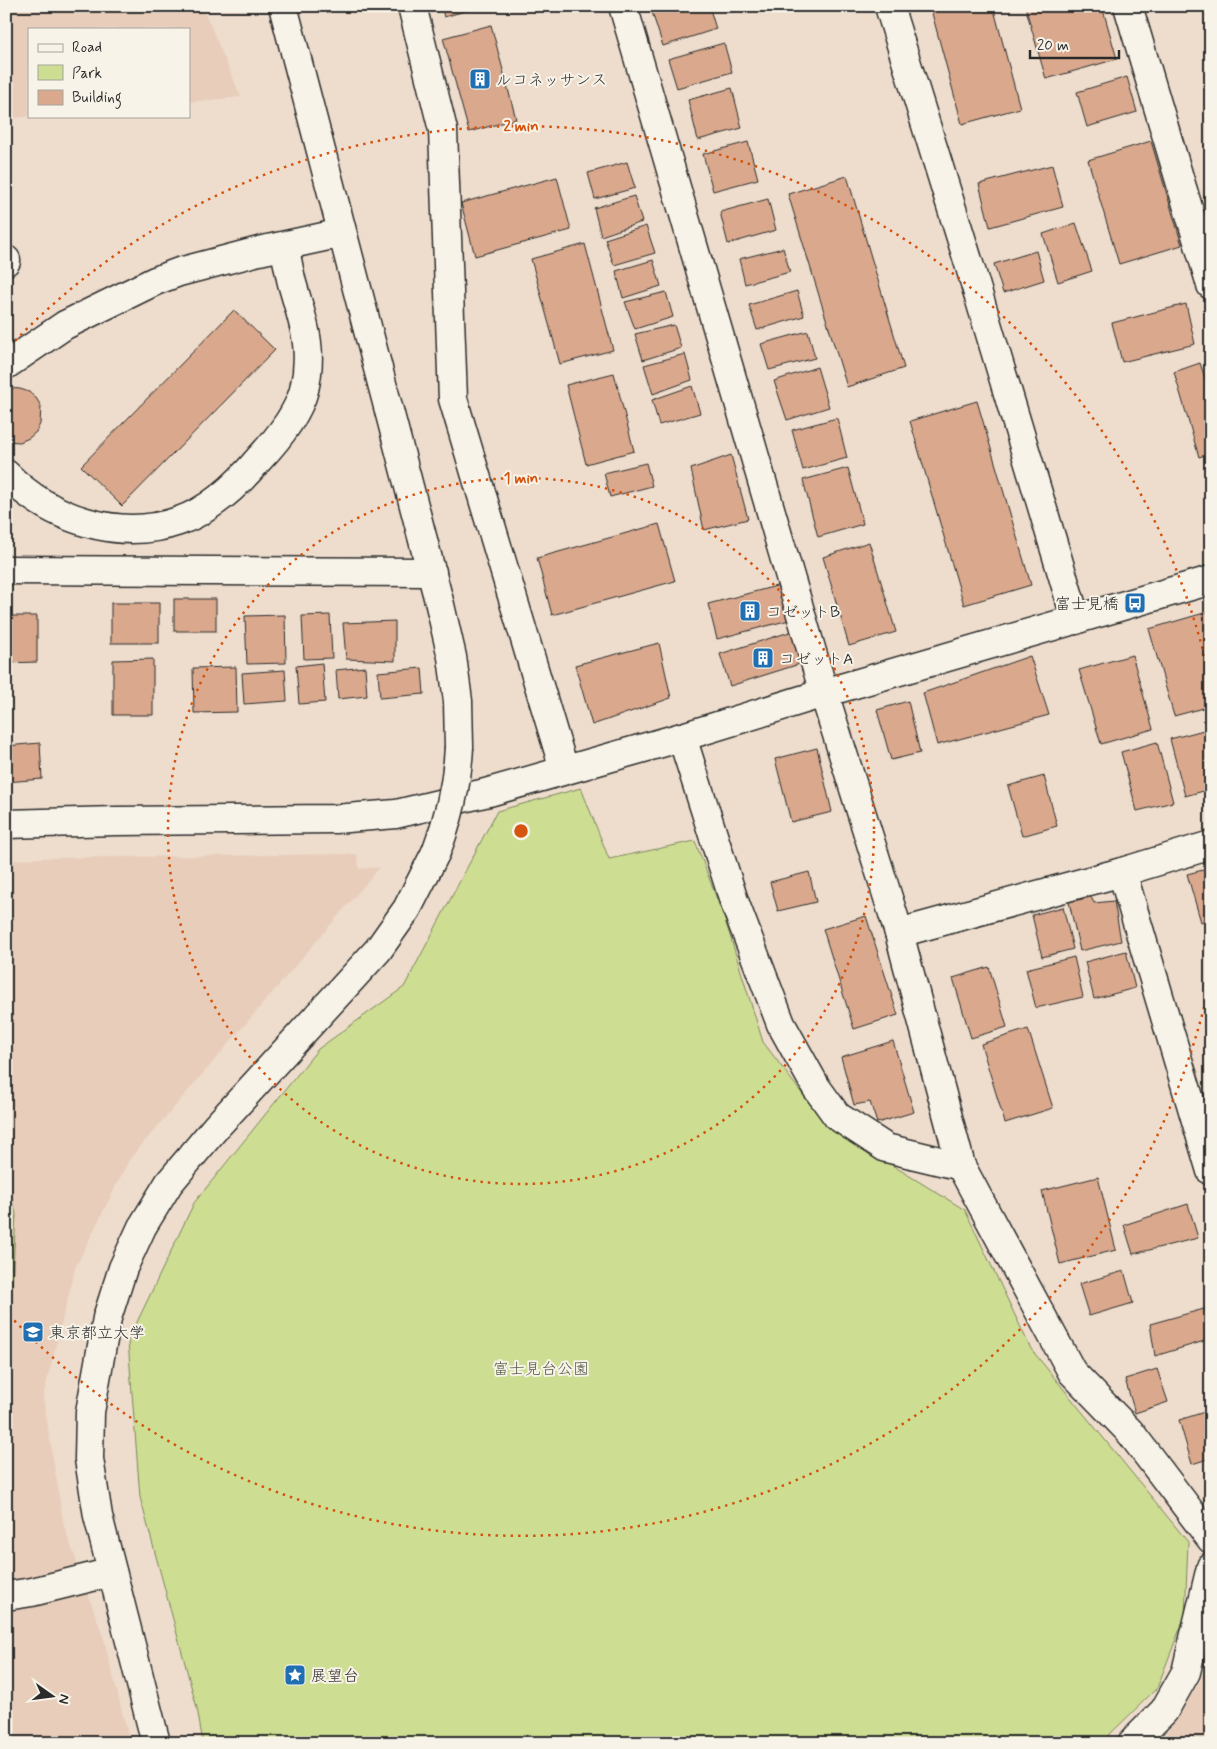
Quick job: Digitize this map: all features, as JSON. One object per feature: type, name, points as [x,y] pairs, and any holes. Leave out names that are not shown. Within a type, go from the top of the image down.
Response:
[{"type":"street","points":[[156,1743],[98,1516],[89,1459],[90,1412],[107,1318],[123,1268],[142,1227],[169,1183],[216,1127],[378,950],[407,909],[436,852],[446,826],[453,802],[459,747],[458,700],[452,658],[432,572],[283,6]]},
{"type":"street","points":[[412,6],[442,130],[453,399],[564,769]]},
{"type":"street","points":[[623,6],[824,693],[899,933],[961,1166],[1072,1372],[1130,1432],[1211,1539]]},
{"type":"street","points":[[889,6],[1076,620]]},
{"type":"street","points":[[1128,6],[1211,285]]},
{"type":"street","points":[[10,356],[65,325],[156,281],[179,272],[342,233]]},
{"type":"street","points":[[6,474],[18,486],[67,515],[98,526],[111,528],[147,528],[181,521],[219,499],[275,442],[298,406],[304,390],[309,355],[306,327],[284,246]]},
{"type":"street","points":[[6,498],[36,498]]},
{"type":"street","points":[[6,570],[432,572]]},
{"type":"street","points":[[6,824],[335,819],[396,814],[489,792],[564,769],[682,737],[824,693],[1211,580]]},
{"type":"street","points":[[682,737],[734,901],[781,1024],[816,1087],[837,1116],[886,1148],[961,1166]]},
{"type":"street","points":[[899,933],[1122,872],[1211,845]]},
{"type":"street","points":[[1122,872],[1211,1171]]},
{"type":"street","points":[[1132,1743],[1164,1711],[1186,1672],[1211,1567]]},
{"type":"street","points":[[6,1596],[32,1592],[112,1572]]},
{"type":"shaded area","points":[[6,6],[202,6],[241,97],[190,102],[190,28],[28,28],[28,116],[6,119]]},
{"type":"shaded area","name":"東京都立大学","points":[[357,854],[359,869],[380,867],[129,1160],[76,1266],[43,1397],[64,1526],[104,1639],[130,1743],[6,1743],[6,861],[37,858]]},
{"type":"shaded area","points":[[1211,1658],[1211,1743],[1160,1743],[1200,1682]]},
{"type":"green space","name":"富士見台公園","points":[[581,788],[609,859],[695,841],[726,923],[763,1042],[825,1124],[965,1210],[1031,1349],[1188,1542],[1185,1616],[1157,1688],[1101,1743],[203,1743],[197,1708],[140,1497],[128,1341],[194,1203],[318,1049],[404,987],[497,811]]},
{"type":"green space","points":[[6,1179],[16,1214],[12,1286],[6,1297]]},
{"type":"building","points":[[441,6],[479,6],[479,7],[444,17]]},
{"type":"building","points":[[660,6],[709,6],[716,29],[663,46],[651,9]]},
{"type":"building","points":[[930,6],[993,6],[1020,108],[962,124]]},
{"type":"building","points":[[1025,6],[1102,6],[1117,59],[1046,79]]},
{"type":"building","name":"ルコネッサンス","points":[[491,25],[516,119],[469,132],[443,38]]},
{"type":"building","points":[[724,43],[732,72],[677,88],[668,59]]},
{"type":"building","points":[[1127,77],[1137,112],[1087,127],[1077,92]]},
{"type":"building","points":[[732,88],[742,128],[698,140],[688,100]]},
{"type":"building","points":[[1151,141],[1182,245],[1119,264],[1088,160]]},
{"type":"building","points":[[748,142],[758,179],[713,191],[703,154]]},
{"type":"building","points":[[627,162],[635,188],[595,199],[588,173]]},
{"type":"building","points":[[1052,165],[1063,207],[990,227],[979,184]]},
{"type":"building","points":[[847,176],[904,368],[847,387],[788,194]]},
{"type":"building","points":[[557,177],[571,230],[475,256],[461,203]]},
{"type":"building","points":[[634,196],[642,222],[601,236],[594,208]]},
{"type":"building","points":[[768,199],[776,230],[728,244],[720,212]]},
{"type":"building","points":[[1076,223],[1092,271],[1058,282],[1043,234]]},
{"type":"building","points":[[646,226],[655,253],[614,265],[605,239]]},
{"type":"building","points":[[585,244],[613,350],[560,364],[531,259]]},
{"type":"building","points":[[783,248],[790,272],[745,284],[739,259]]},
{"type":"building","points":[[1036,251],[1044,280],[1003,293],[994,264]]},
{"type":"building","points":[[653,260],[661,286],[623,298],[616,271]]},
{"type":"building","points":[[797,291],[804,316],[757,330],[749,305]]},
{"type":"building","points":[[666,292],[673,317],[635,329],[625,302]]},
{"type":"building","points":[[1186,304],[1195,344],[1122,362],[1112,323]]},
{"type":"building","points":[[234,310],[275,350],[122,506],[81,466]]},
{"type":"building","points":[[674,325],[681,348],[643,360],[635,334]]},
{"type":"building","points":[[808,331],[815,358],[769,370],[761,344]]},
{"type":"building","points":[[685,354],[692,380],[653,394],[644,365]]},
{"type":"building","points":[[1200,363],[1211,396],[1211,453],[1199,457],[1174,372]]},
{"type":"building","points":[[817,367],[829,407],[787,420],[774,381]]},
{"type":"building","points":[[614,373],[634,451],[586,464],[566,385]]},
{"type":"building","points":[[692,386],[700,413],[659,425],[652,400]]},
{"type":"building","points":[[11,388],[29,392],[41,406],[40,424],[36,432],[20,442],[6,441],[6,390]]},
{"type":"building","points":[[977,401],[1031,585],[964,605],[910,421]]},
{"type":"building","points":[[837,418],[847,458],[803,470],[792,430]]},
{"type":"building","points":[[731,455],[748,519],[704,530],[691,469]]},
{"type":"building","points":[[646,463],[652,486],[610,497],[604,473]]},
{"type":"building","points":[[848,468],[863,524],[818,537],[803,480]]},
{"type":"building","points":[[659,524],[675,581],[552,615],[537,558]]},
{"type":"building","points":[[869,542],[896,632],[849,646],[823,557]]},
{"type":"building","name":"コゼットB","points":[[784,584],[793,619],[717,639],[708,604]]},
{"type":"building","points":[[174,599],[216,599],[216,631],[174,631]]},
{"type":"building","points":[[111,603],[159,603],[159,643],[111,643]]},
{"type":"building","points":[[1211,611],[1211,706],[1174,716],[1149,629]]},
{"type":"building","points":[[285,615],[286,663],[247,664],[245,616]]},
{"type":"building","points":[[330,615],[332,658],[304,659],[302,616]]},
{"type":"building","points":[[6,616],[37,616],[37,662],[6,663]]},
{"type":"building","points":[[395,621],[395,661],[346,659],[343,623]]},
{"type":"building","name":"コゼットA","points":[[796,630],[806,662],[730,686],[720,654]]},
{"type":"building","points":[[659,643],[671,698],[592,725],[575,665]]},
{"type":"building","points":[[1132,655],[1153,729],[1101,744],[1079,670]]},
{"type":"building","points":[[1030,656],[1049,715],[937,745],[923,693]]},
{"type":"building","points":[[153,659],[153,715],[113,715],[113,660]]},
{"type":"building","points":[[322,663],[325,702],[299,704],[296,666]]},
{"type":"building","points":[[236,667],[237,712],[194,713],[193,668]]},
{"type":"building","points":[[365,667],[367,696],[338,699],[336,670]]},
{"type":"building","points":[[422,668],[424,694],[380,698],[378,672]]},
{"type":"building","points":[[285,670],[287,701],[244,704],[242,673]]},
{"type":"building","points":[[908,701],[920,753],[891,760],[877,710]]},
{"type":"building","points":[[1211,728],[1211,789],[1185,796],[1170,739]]},
{"type":"building","points":[[1157,742],[1173,802],[1137,811],[1121,752]]},
{"type":"building","points":[[40,743],[42,779],[6,782],[6,746]]},
{"type":"building","points":[[817,748],[832,812],[791,822],[775,759]]},
{"type":"building","points":[[1044,776],[1057,826],[1022,836],[1008,786]]},
{"type":"building","points":[[1211,868],[1211,919],[1201,922],[1187,874]]},
{"type":"building","points":[[809,872],[816,902],[778,911],[770,882]]},
{"type":"building","points":[[1091,897],[1094,903],[1114,901],[1121,941],[1080,951],[1069,902]]},
{"type":"building","points":[[1063,907],[1073,949],[1042,957],[1032,915]]},
{"type":"building","points":[[866,916],[898,1015],[854,1029],[823,929]]},
{"type":"building","points":[[1126,951],[1135,988],[1094,999],[1085,962]]},
{"type":"building","points":[[1074,957],[1083,997],[1036,1008],[1026,969]]},
{"type":"building","points":[[989,967],[1007,1027],[971,1038],[953,978]]},
{"type":"building","points":[[1028,1029],[1053,1108],[1005,1123],[981,1044]]},
{"type":"building","points":[[893,1041],[914,1112],[877,1123],[870,1102],[854,1105],[841,1057]]},
{"type":"building","points":[[1098,1177],[1116,1250],[1060,1264],[1042,1191]]},
{"type":"building","points":[[1188,1204],[1198,1238],[1133,1254],[1124,1225]]},
{"type":"building","points":[[1124,1271],[1133,1303],[1089,1316],[1079,1284]]},
{"type":"building","points":[[1211,1307],[1211,1339],[1155,1356],[1150,1324]]},
{"type":"building","points":[[1157,1369],[1168,1402],[1135,1413],[1125,1379]]},
{"type":"building","points":[[1211,1410],[1211,1458],[1192,1464],[1179,1420]]},
{"type":"place","name":"ルコネッサンス","points":[[480,79]]},
{"type":"place","name":"富士見橋","points":[[1135,603]]},
{"type":"place","name":"コゼットB","points":[[750,611]]},
{"type":"place","name":"コゼットA","points":[[763,658]]},
{"type":"place","name":"東京都立大学","points":[[33,1332]]},
{"type":"place","name":"展望台","points":[[295,1675]]}]
